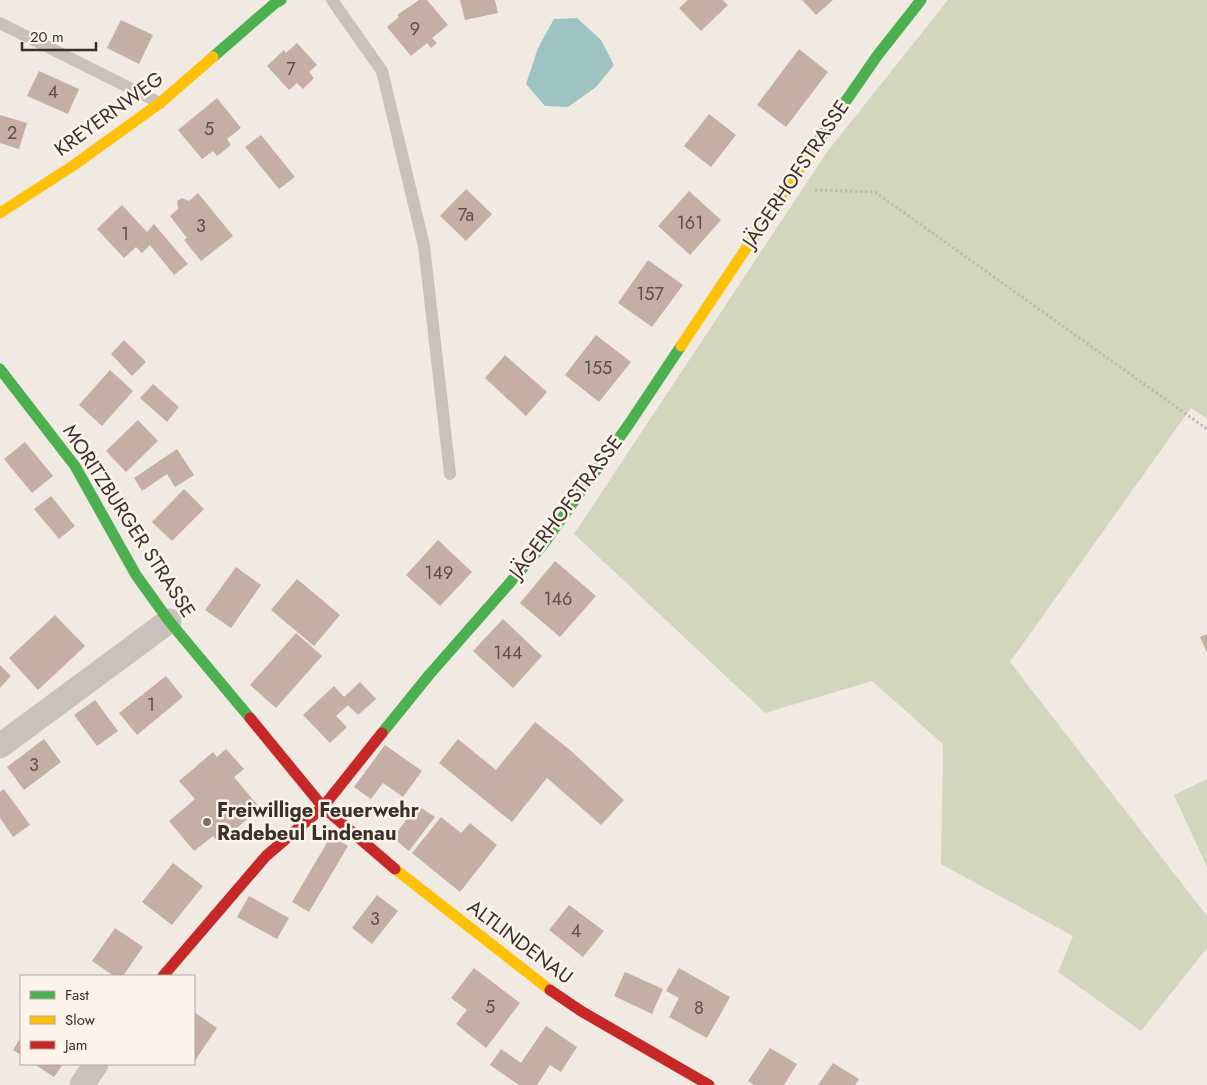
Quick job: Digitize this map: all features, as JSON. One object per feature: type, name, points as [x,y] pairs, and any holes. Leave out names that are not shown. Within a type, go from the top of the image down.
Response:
[{"type":"street","name":"KREYERNWEG","points":[[0,213],[74,165],[160,103],[281,0]]},
{"type":"street","name":"JÄGERHOFSTRASSE","points":[[165,975],[266,856],[323,807],[430,676],[542,546],[629,424],[784,189],[877,56],[921,0]]},
{"type":"street","name":"MORITZBURGER STRASSE","points":[[0,369],[75,466],[136,575],[169,621],[323,807]]},
{"type":"street","points":[[0,746],[169,621]]},
{"type":"street","name":"ALTLINDENAU","points":[[323,807],[396,870],[539,982],[594,1019],[709,1085]]},
{"type":"street","points":[[82,1085],[95,1065]]},
{"type":"lane","points":[[332,0],[382,71],[424,246],[450,474]]},
{"type":"lane","points":[[0,23],[160,103]]},
{"type":"path","points":[[784,189],[875,192],[1207,429]]},
{"type":"green space","points":[[948,0],[1207,0],[1207,419],[1191,408],[1010,662],[1207,916],[1207,948],[1141,1031],[1058,972],[1073,936],[941,864],[943,744],[872,681],[765,713],[574,534],[827,152]]},
{"type":"green space","points":[[1207,779],[1207,867],[1174,795]]},
{"type":"water","points":[[577,18],[601,40],[614,65],[596,87],[568,107],[545,106],[526,84],[538,48],[554,19]]},
{"type":"building","points":[[419,0],[427,0],[448,25],[432,38],[437,43],[431,48],[427,43],[411,56],[387,27],[399,17],[397,15]]},
{"type":"building","points":[[460,0],[495,0],[498,13],[465,20]]},
{"type":"building","points":[[688,0],[723,0],[728,5],[701,31],[679,8]]},
{"type":"building","points":[[802,0],[833,0],[816,15]]},
{"type":"building","points":[[121,20],[153,35],[139,64],[107,48]]},
{"type":"building","points":[[297,43],[317,65],[309,72],[314,78],[303,89],[297,83],[289,90],[267,66],[284,50],[286,53]]},
{"type":"building","points":[[799,49],[828,72],[786,127],[757,105]]},
{"type":"building","points":[[39,71],[79,89],[68,114],[27,96]]},
{"type":"building","points":[[217,98],[241,128],[227,139],[231,145],[217,156],[213,151],[202,159],[178,130]]},
{"type":"building","points":[[709,114],[736,135],[711,167],[684,146]]},
{"type":"building","points":[[0,115],[27,123],[19,149],[0,143]]},
{"type":"building","points":[[261,135],[295,177],[279,189],[245,147]]},
{"type":"building","points":[[466,189],[492,214],[466,241],[440,216]]},
{"type":"building","points":[[689,191],[721,220],[690,255],[658,226]]},
{"type":"building","points":[[198,193],[233,236],[201,261],[184,240],[187,238],[170,216],[178,209],[177,201],[182,198],[189,201]]},
{"type":"building","points":[[122,205],[147,232],[154,224],[188,264],[174,275],[150,245],[142,253],[136,247],[124,258],[97,229]]},
{"type":"building","points":[[648,260],[683,285],[652,327],[618,303]]},
{"type":"building","points":[[596,335],[631,362],[599,402],[565,375]]},
{"type":"building","points":[[124,340],[146,362],[132,376],[111,354]]},
{"type":"building","points":[[505,355],[547,392],[526,416],[485,378]]},
{"type":"building","points":[[110,370],[133,391],[102,426],[79,405]]},
{"type":"building","points":[[153,384],[179,407],[167,422],[140,398]]},
{"type":"building","points":[[138,420],[158,441],[126,472],[106,451]]},
{"type":"building","points":[[25,442],[53,476],[32,493],[4,459]]},
{"type":"building","points":[[177,449],[194,475],[175,487],[167,474],[142,491],[134,478]]},
{"type":"building","points":[[184,489],[204,509],[172,541],[152,522]]},
{"type":"building","points":[[51,496],[75,526],[59,539],[34,509]]},
{"type":"building","points":[[438,540],[472,572],[440,606],[406,575]]},
{"type":"building","points":[[555,561],[596,596],[560,637],[520,603]]},
{"type":"building","points":[[236,567],[261,585],[231,628],[205,610]]},
{"type":"building","points":[[297,579],[340,615],[314,646],[271,610]]},
{"type":"building","points":[[55,615],[85,646],[38,690],[9,658]]},
{"type":"building","points":[[503,619],[542,656],[513,688],[473,651]]},
{"type":"building","points":[[296,633],[322,656],[276,708],[250,685]]},
{"type":"building","points":[[1207,634],[1207,653],[1200,637]]},
{"type":"building","points":[[0,665],[11,676],[0,688]]},
{"type":"building","points":[[166,676],[183,697],[137,735],[119,713]]},
{"type":"building","points":[[360,682],[376,699],[358,715],[348,705],[336,716],[347,727],[330,743],[303,715],[334,686],[344,697]]},
{"type":"building","points":[[95,700],[118,731],[97,746],[74,715]]},
{"type":"building","points":[[535,722],[570,750],[624,800],[601,825],[547,778],[512,822],[439,763],[458,739],[496,770]]},
{"type":"building","points":[[44,739],[61,762],[24,790],[7,767]]},
{"type":"building","points":[[385,745],[422,771],[403,797],[383,783],[371,799],[354,787]]},
{"type":"building","points":[[226,749],[244,769],[234,777],[260,808],[219,843],[213,836],[194,851],[169,821],[195,799],[179,781],[213,752],[217,757]]},
{"type":"building","points":[[4,789],[30,825],[13,837],[0,818],[0,792]]},
{"type":"building","points":[[417,805],[435,817],[409,851],[393,838]]},
{"type":"building","points":[[441,817],[461,833],[470,823],[497,845],[460,892],[412,853]]},
{"type":"building","points":[[331,836],[348,846],[309,912],[292,902]]},
{"type":"building","points":[[173,863],[203,886],[172,925],[142,902]]},
{"type":"building","points":[[377,895],[398,911],[372,944],[352,928]]},
{"type":"building","points":[[249,896],[289,918],[277,939],[237,917]]},
{"type":"building","points":[[569,905],[604,931],[583,957],[549,930]]},
{"type":"building","points":[[115,928],[143,947],[124,975],[113,975],[92,961]]},
{"type":"building","points":[[474,968],[520,1003],[486,1048],[456,1024],[467,1010],[451,998]]},
{"type":"building","points":[[679,968],[730,997],[707,1038],[669,1017],[679,998],[666,991]]},
{"type":"building","points":[[625,972],[663,989],[652,1014],[614,996]]},
{"type":"building","points":[[195,1013],[217,1028],[195,1061]]},
{"type":"building","points":[[546,1026],[577,1047],[561,1072],[550,1065],[537,1085],[519,1085],[490,1065],[501,1049],[521,1063]]},
{"type":"building","points":[[20,1039],[20,1054],[13,1050]]},
{"type":"building","points":[[770,1048],[797,1064],[784,1085],[754,1085],[748,1081]]},
{"type":"building","points":[[833,1063],[859,1079],[855,1085],[818,1085]]},
{"type":"building","points":[[36,1065],[62,1065],[54,1077]]},
{"type":"traffic: fast","points":[[213,57],[281,0]]},
{"type":"traffic: fast","points":[[807,157],[877,56],[921,0]]},
{"type":"traffic: fast","points":[[382,733],[429,675],[542,546],[629,424],[681,346]]},
{"type":"traffic: fast","points":[[0,369],[75,466],[136,575],[169,621],[250,718]]},
{"type":"traffic: slow","points":[[0,213],[74,165],[160,103],[213,57]]},
{"type":"traffic: slow","points":[[681,346],[807,157]]},
{"type":"traffic: slow","points":[[395,869],[550,990]]},
{"type":"traffic: jam","points":[[250,718],[323,807],[395,869]]},
{"type":"traffic: jam","points":[[164,975],[266,856],[323,807],[382,733]]},
{"type":"traffic: jam","points":[[550,990],[581,1011],[709,1085]]},
{"type":"place","name":"Freiwillige Feuerwehr Radebeul Lindenau","points":[[207,822]]}]
